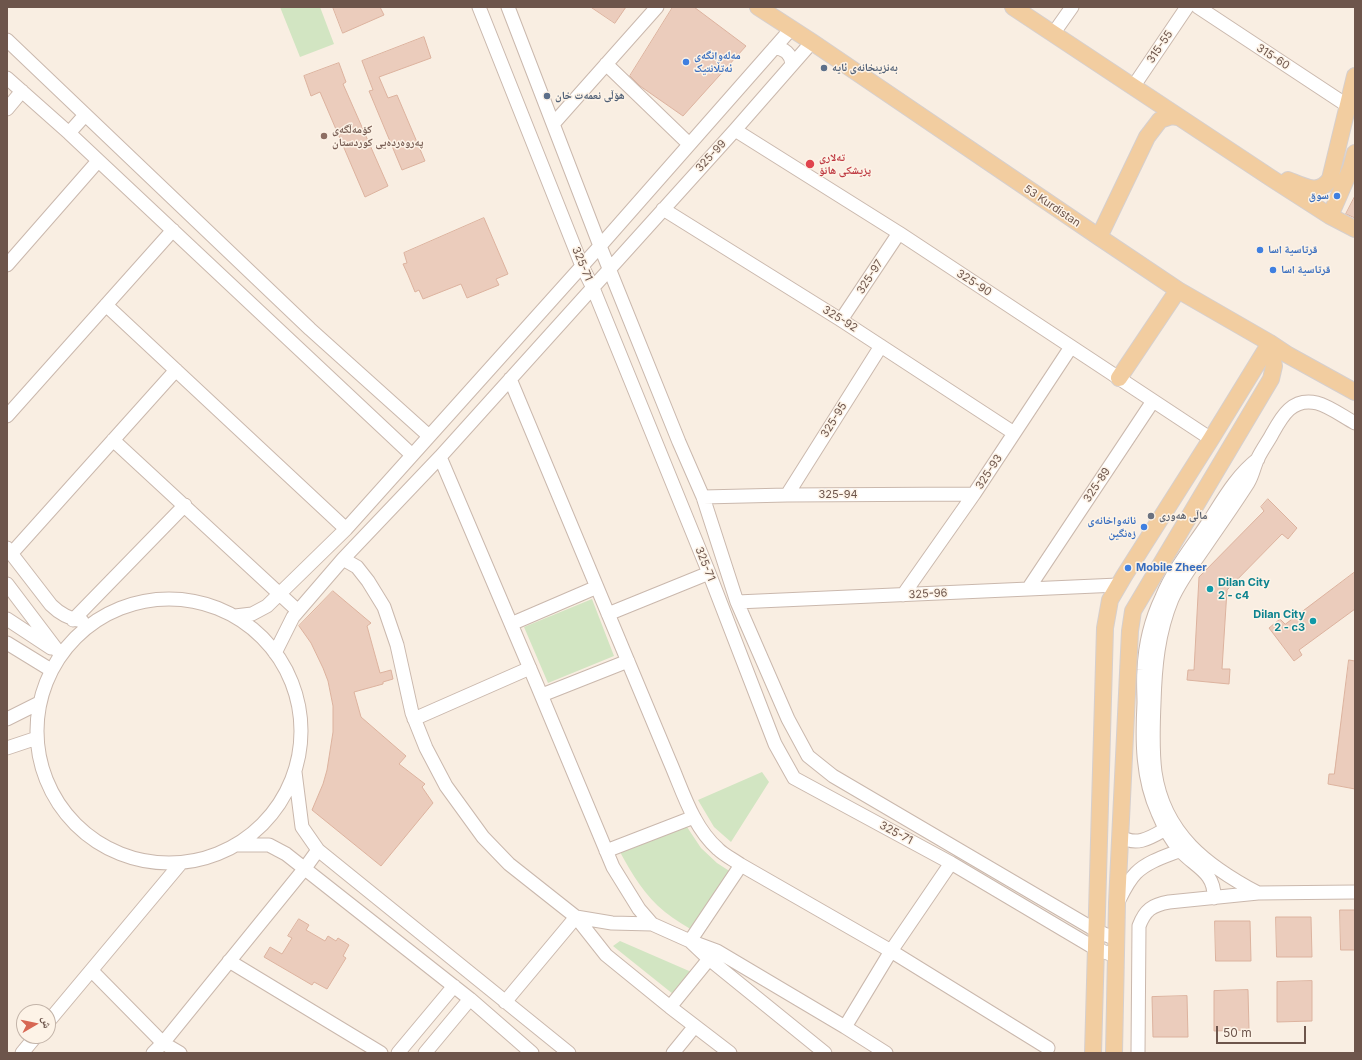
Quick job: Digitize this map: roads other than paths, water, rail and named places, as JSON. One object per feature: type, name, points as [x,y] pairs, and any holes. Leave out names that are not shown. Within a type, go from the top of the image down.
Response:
[{"type":"main road","name":"53 Kurdistan","points":[[758,7],[1178,290],[1288,355],[1355,392]]},
{"type":"main road","points":[[1013,7],[1330,216],[1355,229]]},
{"type":"main road","points":[[1272,178],[1286,180],[1308,188],[1317,189],[1325,186],[1330,179],[1336,161],[1355,76]]},
{"type":"main road","points":[[1099,237],[1147,137],[1160,120],[1172,116],[1178,116]]},
{"type":"main road","points":[[1336,161],[1339,166],[1348,169],[1353,160]]},
{"type":"main road","points":[[1330,216],[1353,160]]},
{"type":"main road","points":[[1119,378],[1178,290]]},
{"type":"main road","points":[[1093,1053],[1105,628],[1110,600],[1270,343]]},
{"type":"main road","points":[[1114,1053],[1117,903],[1130,631],[1133,611],[1271,379],[1274,366],[1270,343]]},
{"type":"street","name":"325-71","points":[[479,7],[582,266],[593,288],[709,573],[775,744],[794,778],[951,863],[1096,949],[1116,956]]},
{"type":"street","name":"325-71","points":[[508,7],[554,123],[609,270],[703,497],[737,602],[788,719],[808,756],[833,776],[1097,931],[1116,939]]},
{"type":"street","points":[[554,123],[658,7]]},
{"type":"street","points":[[1053,34],[1072,7]]},
{"type":"street","name":"315-55","points":[[1133,87],[1187,7]]},
{"type":"street","name":"315-60","points":[[1198,7],[1348,106]]},
{"type":"street","points":[[235,616],[252,614],[267,606],[346,529],[600,246],[791,29]]},
{"type":"street","points":[[7,40],[310,329],[429,436]]},
{"type":"street","name":"325-99","points":[[276,653],[293,617],[298,611],[593,288],[812,42]]},
{"type":"street","points":[[774,48],[783,49],[787,52],[790,56],[792,64]]},
{"type":"street","points":[[606,64],[689,144]]},
{"type":"street","points":[[7,78],[69,133],[412,455]]},
{"type":"street","points":[[7,109],[22,92]]},
{"type":"street","points":[[69,133],[85,114]]},
{"type":"street","name":"325-90","points":[[735,130],[899,233],[1211,439]]},
{"type":"street","points":[[7,265],[98,161]]},
{"type":"street","name":"325-92","points":[[663,209],[842,320],[1014,433]]},
{"type":"street","points":[[7,416],[173,230]]},
{"type":"street","name":"325-97","points":[[842,320],[899,233]]},
{"type":"street","points":[[106,305],[346,529]]},
{"type":"street","name":"325-95","points":[[787,495],[881,346]]},
{"type":"street","name":"325-93","points":[[903,595],[974,494],[1071,347]]},
{"type":"street","points":[[98,619],[84,621],[73,620],[58,612],[9,551],[114,440],[176,370]]},
{"type":"street","points":[[510,379],[694,817],[707,837],[719,850],[741,865],[891,951],[1048,1048]]},
{"type":"street","name":"325-89","points":[[1028,589],[1153,401]]},
{"type":"street","points":[[1214,898],[1214,889],[1208,875],[1185,848],[1170,827],[1156,774],[1149,756],[1155,671],[1158,647],[1164,623],[1172,599],[1183,577],[1248,483],[1258,459],[1281,418],[1288,410],[1297,404],[1307,402],[1317,403],[1355,423]]},
{"type":"street","points":[[114,440],[281,593],[298,611]]},
{"type":"street","points":[[440,457],[542,695],[613,867],[640,909],[652,924]]},
{"type":"street","name":"325-94","points":[[703,497],[974,494]]},
{"type":"street","points":[[73,620],[185,505]]},
{"type":"street","points":[[344,559],[357,567],[368,581],[384,607],[397,645],[412,713],[426,748],[446,786],[483,837],[509,864],[576,917],[606,955],[730,1053]]},
{"type":"street","points":[[608,614],[709,573]]},
{"type":"street","points":[[7,584],[60,654]]},
{"type":"street","name":"325-96","points":[[737,602],[1118,585]]},
{"type":"street","points":[[511,624],[597,587]]},
{"type":"street","points":[[295,771],[282,800],[262,825],[236,845],[210,857],[181,863],[139,860],[100,844],[68,816],[46,779],[37,738],[39,703],[51,670],[60,654],[79,633],[98,619],[130,604],[166,598],[202,602],[235,616],[257,632],[276,653],[294,689],[301,730],[295,771],[302,827],[318,850],[569,1053]]},
{"type":"street","points":[[7,618],[60,654]]},
{"type":"street","points":[[7,643],[51,670]]},
{"type":"street","points":[[542,695],[628,661]]},
{"type":"street","points":[[414,718],[530,668]]},
{"type":"street","points":[[7,719],[39,703]]},
{"type":"street","points":[[7,748],[37,738]]},
{"type":"street","points":[[606,851],[694,817]]},
{"type":"street","points":[[1120,836],[1126,840],[1140,842],[1170,827]]},
{"type":"street","points":[[236,845],[269,845],[286,854],[454,986],[532,1053]]},
{"type":"street","points":[[1185,848],[1233,880],[1258,893]]},
{"type":"street","points":[[1117,903],[1129,882],[1137,872],[1146,865],[1185,848]]},
{"type":"street","points":[[153,1053],[163,1043],[318,850]]},
{"type":"street","points":[[56,1013],[181,863]]},
{"type":"street","points":[[845,1027],[891,951],[951,863]]},
{"type":"street","points":[[690,941],[741,865]]},
{"type":"street","points":[[1138,1053],[1139,926],[1143,916],[1150,908],[1159,904],[1258,893],[1355,892]]},
{"type":"street","points":[[576,917],[612,923],[652,924],[717,951],[886,1053]]},
{"type":"street","points":[[505,1002],[576,917]]},
{"type":"street","points":[[690,941],[709,959],[825,1053]]},
{"type":"street","points":[[670,1006],[709,959]]},
{"type":"street","points":[[229,961],[381,1053]]},
{"type":"street","points":[[92,970],[163,1043],[180,1053]]},
{"type":"street","points":[[398,1053],[454,986]]},
{"type":"street","points":[[425,1053],[470,999]]},
{"type":"street","points":[[673,1053],[695,1026]]},
{"type":"street","points":[[22,1053],[29,1044]]},
{"type":"place","name":"مەلەوانگەی ئەتڵانتیک","points":[[686,62]]},
{"type":"place","name":"بەنزینخانەی ئایە","points":[[824,68]]},
{"type":"place","name":"هۆڵی نعمەت خان","points":[[547,96]]},
{"type":"place","name":"كۆمەڵگەی پەروەردەیی كوردستان","points":[[324,136]]},
{"type":"place","name":"تەلاری پزیشکی هانۆ","points":[[810,164]]},
{"type":"place","name":"سوق","points":[[1337,196]]},
{"type":"place","name":"قرتاسية اسا","points":[[1260,250]]},
{"type":"place","name":"قرتاسیة اسا","points":[[1273,270]]},
{"type":"place","name":"ماڵی هەوری","points":[[1151,516]]},
{"type":"place","name":"نانەواخانەی زەنگین","points":[[1144,527]]},
{"type":"place","name":"Mobile Zheer","points":[[1128,568]]},
{"type":"place","name":"Dilan City 2 - c4","points":[[1210,589]]},
{"type":"place","name":"Dilan City 2 - c3","points":[[1313,621]]}]
